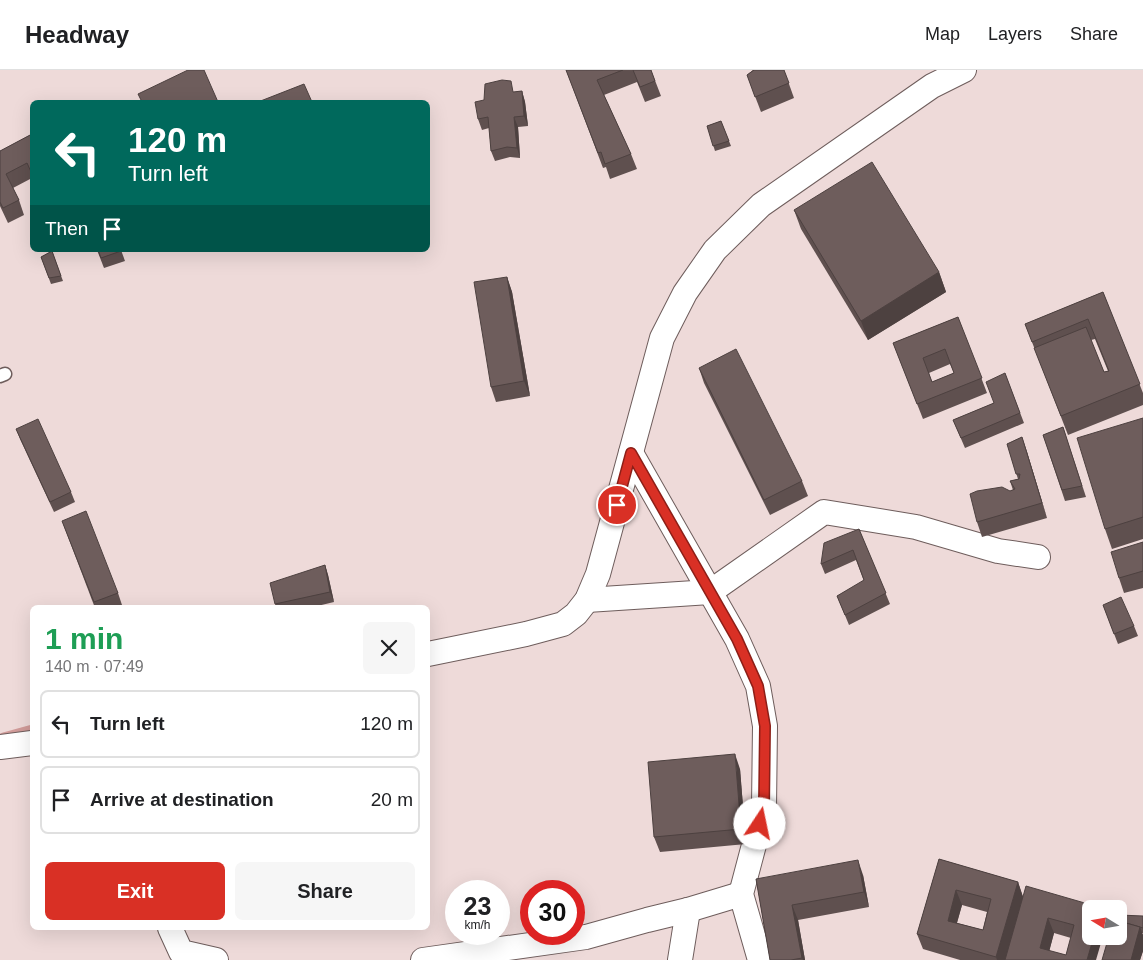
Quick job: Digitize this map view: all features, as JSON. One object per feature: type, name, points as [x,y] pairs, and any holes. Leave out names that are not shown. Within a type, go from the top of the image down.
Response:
[{"type":"street","points":[[430,654],[526,634],[562,624],[576,614],[586,600],[598,574],[662,338],[685,293],[715,250],[761,205],[932,86],[964,70]]},
{"type":"street","points":[[631,453],[737,639],[758,686],[765,726],[764,807],[741,894],[760,960]]},
{"type":"street","points":[[586,600],[710,592],[824,512],[916,526],[998,551],[1038,557]]},
{"type":"street","points":[[0,747],[30,743]]},
{"type":"street","points":[[423,960],[586,937],[741,894]]},
{"type":"street","points":[[680,960],[688,910]]},
{"type":"street","points":[[171,930],[181,952],[216,960]]},
{"type":"building","points":[[188,70],[204,70],[217,100],[141,100],[138,94]]},
{"type":"building","points":[[566,70],[623,70],[597,80],[631,154],[605,164],[601,152],[598,153]]},
{"type":"building","points":[[633,70],[651,70],[655,81],[640,87]]},
{"type":"building","points":[[754,70],[784,70],[789,83],[755,97],[747,75]]},
{"type":"building","points":[[502,80],[511,81],[513,92],[522,91],[524,116],[514,117],[517,148],[507,147],[491,151],[488,117],[478,119],[475,102],[484,100],[485,84]]},
{"type":"building","points":[[304,84],[311,100],[263,100]]},
{"type":"building","points":[[721,121],[729,141],[713,146],[707,126]]},
{"type":"building","points":[[30,135],[30,170],[27,163],[6,174],[19,200],[3,208],[0,202],[0,151]]},
{"type":"building","points":[[872,162],[939,272],[861,321],[794,210]]},
{"type":"building","points":[[52,252],[61,276],[49,278],[41,257]]},
{"type":"building","points":[[99,252],[118,252],[101,258]]},
{"type":"building","points":[[507,277],[524,381],[491,387],[474,282]]},
{"type":"building","points":[[1103,292],[1140,384],[1061,416],[1034,348],[1086,327],[1104,372],[1109,371],[1088,319],[1032,342],[1025,324]]},
{"type":"building","points":[[958,317],[982,378],[917,404],[893,343]],"holes":[[[945,349],[954,373],[932,382],[923,358]]]},
{"type":"building","points":[[736,349],[802,481],[764,500],[699,368]]},
{"type":"building","points":[[1005,373],[1020,413],[961,438],[953,420],[994,403],[986,382]]},
{"type":"building","points":[[1143,418],[1143,517],[1105,529],[1077,438]]},
{"type":"building","points":[[38,419],[71,492],[50,502],[16,429]]},
{"type":"building","points":[[1063,427],[1082,486],[1062,490],[1043,435]]},
{"type":"building","points":[[1022,437],[1042,503],[977,522],[970,494],[1002,487],[1010,491],[1015,489],[1010,481],[1019,479],[1020,474],[1016,474],[1007,444]]},
{"type":"building","points":[[86,511],[118,593],[94,602],[62,521]]},
{"type":"building","points":[[859,529],[886,593],[845,615],[837,596],[864,580],[853,550],[821,564],[824,543]]},
{"type":"building","points":[[1143,542],[1143,571],[1119,578],[1111,552]]},
{"type":"building","points":[[325,565],[330,592],[275,604],[270,583]]},
{"type":"building","points":[[1121,597],[1134,626],[1114,634],[1103,605]]},
{"type":"building","points":[[735,754],[741,829],[654,837],[648,762]]},
{"type":"building","points":[[939,859],[1018,882],[996,957],[917,934]],"holes":[[[956,890],[991,899],[983,930],[948,921]]]},
{"type":"building","points":[[858,860],[864,892],[792,905],[802,958],[770,960],[756,879]]},
{"type":"building","points":[[1026,886],[1082,902],[1082,945],[1091,945],[1087,960],[1005,960]],"holes":[[[1048,918],[1074,925],[1066,955],[1040,948]]]},
{"type":"building","points":[[1128,915],[1143,916],[1143,928],[1128,924]]},
{"type":"building","points":[[1128,924],[1140,927],[1131,960],[1102,960],[1106,945],[1128,945]]},
{"type":"waterway","points":[[3,736],[30,729]]},
{"type":"route","points":[[617,505],[631,453],[737,639],[758,686],[765,726],[764,807],[760,824]]}]
